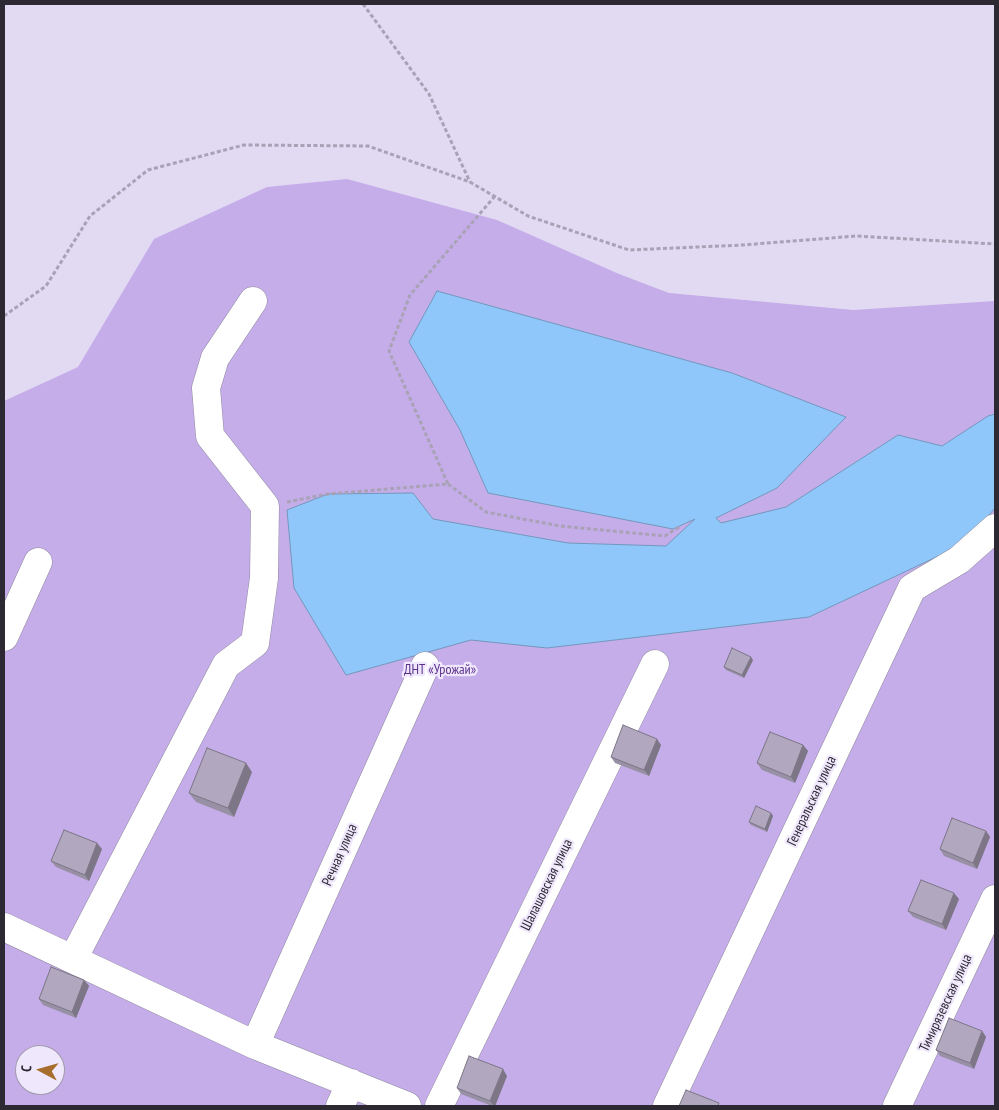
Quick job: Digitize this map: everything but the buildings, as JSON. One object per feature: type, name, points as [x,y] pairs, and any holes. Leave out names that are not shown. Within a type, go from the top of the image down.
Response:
[{"type":"street","points":[[73,959],[226,665],[255,643],[264,578],[265,506],[210,436],[206,388],[215,358],[253,301]]},
{"type":"street","name":"Генеральская улица","points":[[667,1106],[912,588],[959,560],[995,528]]},
{"type":"street","points":[[4,637],[38,562]]},
{"type":"street","name":"Шалашовская улица","points":[[439,1106],[655,664]]},
{"type":"street","name":"Речная улица","points":[[255,1045],[425,666]]},
{"type":"street","name":"Тимирязевская улица","points":[[897,1106],[995,899]]},
{"type":"street","points":[[4,928],[255,1045],[346,1095],[407,1106]]},
{"type":"path","points":[[363,4],[429,94],[470,182]]},
{"type":"path","points":[[4,316],[46,286],[90,216],[148,170],[244,145],[368,146],[470,182],[528,216],[629,250],[743,245],[856,236],[995,244]]},
{"type":"path","points":[[495,196],[410,294],[389,351],[448,484],[486,512],[560,526],[665,536],[679,527]]},
{"type":"path","points":[[265,506],[328,494],[448,484]]},
{"type":"green space","name":"ДНТ «Урожай»","points":[[347,179],[497,220],[619,274],[669,293],[853,310],[995,301],[995,1106],[4,1106],[4,401],[78,367],[154,239],[267,187]]},
{"type":"water","points":[[437,291],[732,373],[846,417],[777,488],[716,518],[721,523],[786,507],[898,435],[942,446],[988,416],[995,414],[995,508],[966,543],[809,617],[547,648],[471,640],[346,675],[294,588],[287,510],[328,494],[413,493],[433,519],[568,543],[666,546],[695,519],[673,529],[488,493],[460,430],[409,342]]}]
